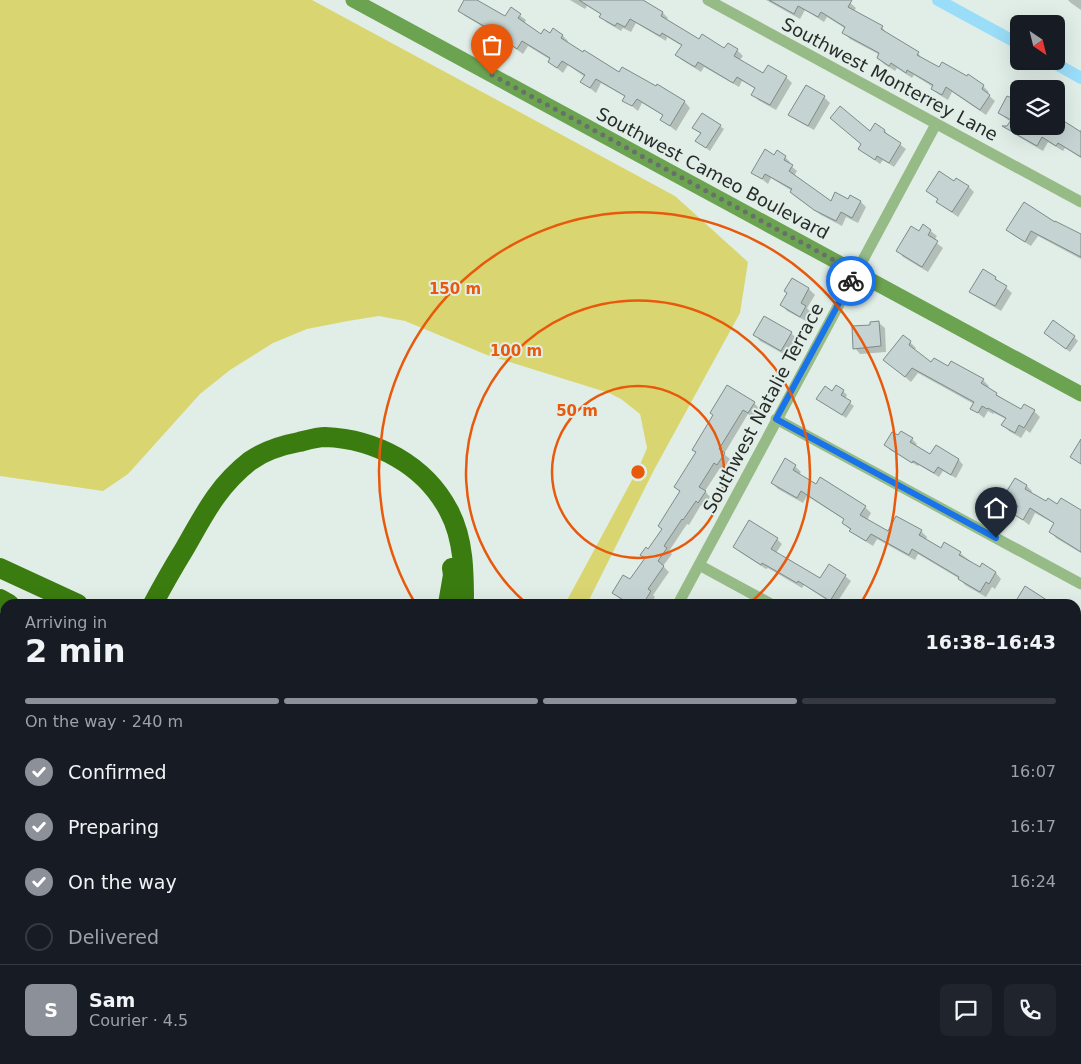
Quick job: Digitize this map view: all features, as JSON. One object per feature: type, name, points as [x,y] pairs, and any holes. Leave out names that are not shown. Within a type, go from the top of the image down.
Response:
[{"type":"highway","points":[[161,599],[212,501],[229,479],[252,460],[282,445],[324,437],[365,443],[400,458],[428,482],[449,511],[460,540],[464,599]]},
{"type":"highway","points":[[161,599],[223,506],[243,483],[262,468],[295,454],[334,450],[364,455],[393,469],[418,490],[438,515],[450,550],[453,575],[449,599]]},
{"type":"highway","points":[[0,569],[51,599]]},
{"type":"highway","points":[[0,569],[67,599]]},
{"type":"highway","points":[[0,733],[0,749]]},
{"type":"street","name":"Southwest Cameo Boulevard","points":[[353,0],[1081,394]]},
{"type":"street","name":"Southwest Monterrey Lane","points":[[708,0],[1081,202]]},
{"type":"street","name":"Southwest Natalie Terrace","points":[[681,599],[936,124]]},
{"type":"street","points":[[776,419],[1081,584]]},
{"type":"street","points":[[699,565],[762,599]]},
{"type":"shaded area","points":[[0,0],[312,0],[675,196],[748,262],[740,313],[654,470],[590,599],[568,599],[639,467],[647,448],[640,414],[621,399],[609,393],[487,355],[405,321],[379,316],[348,321],[307,329],[273,343],[230,370],[200,394],[128,474],[103,491],[0,476]]},
{"type":"building","points":[[464,0],[477,0],[505,16],[511,7],[521,14],[518,18],[541,34],[544,29],[550,33],[553,28],[563,35],[561,38],[619,72],[622,67],[656,86],[657,84],[685,101],[670,126],[660,120],[663,115],[637,99],[632,106],[622,101],[625,96],[596,79],[590,88],[580,82],[585,75],[562,61],[557,68],[548,62],[550,58],[522,41],[517,49],[494,32],[458,11]]},
{"type":"building","points":[[579,0],[643,0],[663,12],[661,16],[699,39],[702,34],[724,48],[728,43],[738,49],[734,56],[763,73],[768,65],[787,76],[770,105],[751,95],[755,88],[737,77],[733,83],[698,62],[695,67],[675,55],[682,45],[662,33],[660,36],[630,19],[625,27],[617,23],[615,26],[599,17],[601,14]]},
{"type":"building","points":[[769,0],[852,0],[848,7],[883,26],[881,29],[919,52],[917,55],[939,67],[942,62],[967,76],[968,74],[984,85],[982,89],[990,95],[980,110],[946,87],[942,95],[931,89],[933,85],[907,70],[906,73],[891,63],[889,66],[877,58],[879,53],[842,33],[845,27],[821,12],[818,17],[798,6],[794,14]]},
{"type":"building","points":[[806,85],[825,96],[808,126],[788,115]]},
{"type":"building","points":[[1007,96],[1010,97],[1010,119],[998,113]]},
{"type":"building","points":[[840,106],[870,131],[875,123],[885,130],[884,132],[901,143],[889,163],[877,156],[875,160],[858,149],[861,144],[830,118]]},
{"type":"building","points":[[702,113],[721,125],[706,148],[695,141],[701,133],[692,128]]},
{"type":"building","points":[[1010,122],[1010,131],[1002,126],[1007,126]]},
{"type":"building","points":[[1065,122],[1081,132],[1081,157],[1058,143],[1056,146],[1042,137],[1037,146],[1018,135],[1065,135]]},
{"type":"building","points":[[765,149],[774,155],[777,150],[786,156],[784,160],[793,165],[789,171],[831,201],[835,192],[848,199],[850,195],[861,201],[852,218],[841,212],[836,221],[814,210],[790,192],[792,189],[765,174],[762,179],[751,173]]},
{"type":"building","points":[[939,171],[954,181],[956,178],[969,186],[952,212],[936,202],[938,199],[926,191]]},
{"type":"building","points":[[1024,202],[1055,222],[1081,234],[1081,257],[1031,231],[1025,242],[1006,230]]},
{"type":"building","points":[[923,224],[931,230],[928,235],[938,241],[922,267],[896,251],[911,226],[919,231]]},
{"type":"building","points":[[983,269],[1007,286],[995,306],[969,292]]},
{"type":"building","points":[[792,278],[809,288],[801,303],[806,306],[800,317],[780,305],[787,293],[784,291]]},
{"type":"building","points":[[764,316],[792,332],[781,351],[753,335]]},
{"type":"building","points":[[1053,320],[1075,336],[1066,349],[1044,333]]},
{"type":"building","points":[[879,321],[881,346],[853,349],[852,326],[870,325],[870,322]]},
{"type":"building","points":[[903,335],[911,341],[909,345],[931,362],[934,358],[948,366],[951,361],[984,379],[981,383],[997,393],[996,395],[1021,409],[1024,404],[1035,410],[1024,428],[1019,425],[1015,433],[1001,425],[1006,418],[988,408],[982,406],[978,413],[970,409],[974,402],[912,368],[905,377],[883,360]]},
{"type":"building","points":[[727,385],[755,402],[748,413],[743,410],[719,449],[725,453],[717,465],[714,463],[699,487],[706,491],[698,503],[696,501],[682,519],[664,546],[667,548],[658,561],[664,566],[648,589],[651,591],[646,599],[622,599],[612,593],[623,575],[630,579],[645,558],[640,555],[646,547],[648,549],[662,529],[658,526],[680,491],[674,487],[696,452],[692,450],[713,415],[710,413]]},
{"type":"building","points":[[836,385],[844,390],[841,395],[851,401],[842,415],[816,399],[825,386],[832,391]]},
{"type":"building","points":[[901,431],[913,438],[910,442],[930,454],[936,445],[959,459],[951,475],[938,467],[934,473],[913,461],[912,463],[884,445],[892,432],[898,435]]},
{"type":"building","points":[[1081,439],[1081,464],[1070,457]]},
{"type":"building","points":[[785,458],[796,465],[793,470],[816,484],[820,477],[866,506],[860,515],[888,531],[896,516],[922,530],[919,535],[941,548],[944,542],[961,552],[959,555],[980,567],[982,563],[996,572],[989,584],[986,582],[980,592],[912,549],[909,555],[871,534],[866,541],[849,531],[851,529],[842,523],[844,519],[801,491],[797,498],[771,483]]},
{"type":"building","points":[[1015,478],[1027,485],[1025,489],[1046,501],[1048,498],[1057,504],[1061,498],[1081,510],[1081,552],[1049,532],[1054,523],[1030,508],[1023,520],[1013,514],[1018,506],[1003,497]]},
{"type":"building","points":[[749,520],[778,538],[771,549],[820,578],[829,564],[846,575],[831,599],[827,599],[798,581],[797,583],[762,563],[761,565],[733,547]]},
{"type":"building","points":[[1025,586],[1045,599],[1017,599]]},
{"type":"waterway","points":[[938,0],[1010,39]]},
{"type":"waterway","points":[[1065,69],[1081,78]]},
{"type":"way so far","points":[[492,75],[856,272],[851,281]]},
{"type":"route","points":[[851,281],[776,419],[996,538]]}]
